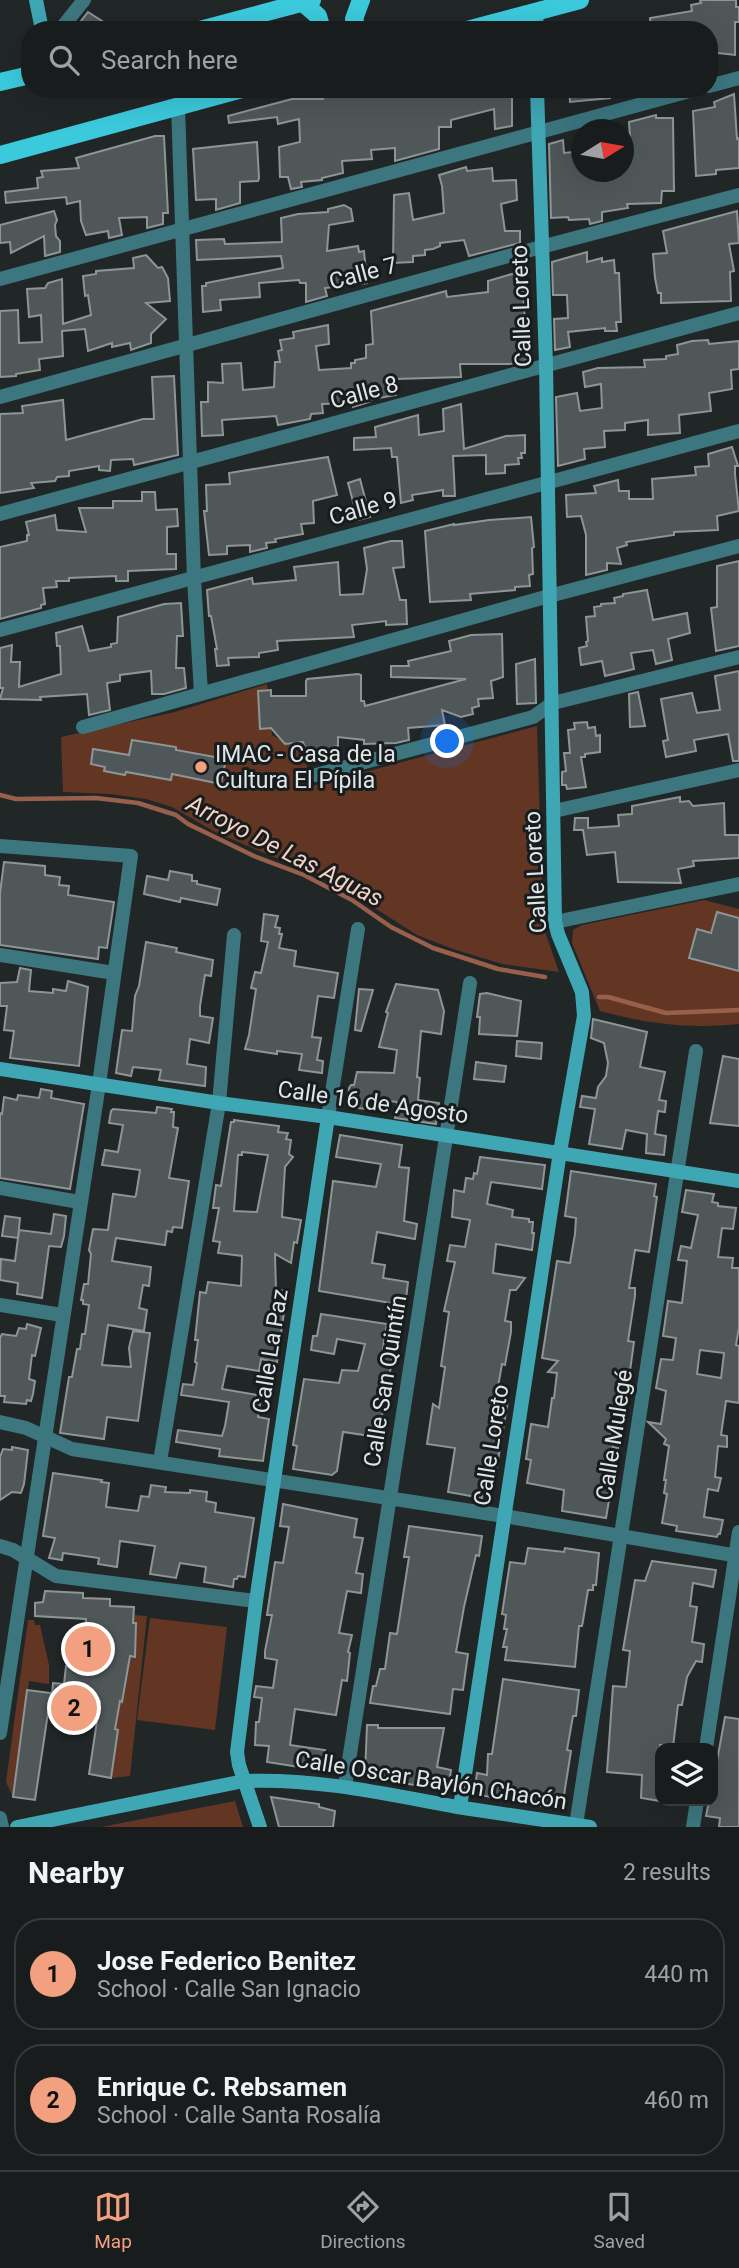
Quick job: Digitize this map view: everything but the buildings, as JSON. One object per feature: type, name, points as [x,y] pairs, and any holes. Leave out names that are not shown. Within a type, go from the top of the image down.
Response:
[{"type":"main road","points":[[355,21],[361,0]]},
{"type":"main road","points":[[537,21],[580,0]]},
{"type":"main road","points":[[234,21],[307,1],[319,21]]},
{"type":"main road","points":[[0,82],[21,77]]},
{"type":"main road","points":[[0,155],[208,98]]},
{"type":"street","points":[[36,0],[40,21]]},
{"type":"street","points":[[67,21],[84,0]]},
{"type":"street","points":[[718,84],[739,78]]},
{"type":"street","name":"Calle Loreto","points":[[460,1807],[503,1516],[584,1016],[582,992],[555,922],[546,365],[537,98]]},
{"type":"street","points":[[0,279],[663,98]]},
{"type":"street","points":[[178,106],[194,579],[201,693]]},
{"type":"street","name":"Calle 7","points":[[0,397],[739,195]]},
{"type":"street","name":"Calle 8","points":[[0,514],[739,313]]},
{"type":"street","name":"Calle 9","points":[[0,629],[194,579],[739,430]]},
{"type":"street","points":[[83,727],[549,596],[739,546]]},
{"type":"street","points":[[316,775],[533,717],[553,703],[739,657]]},
{"type":"street","points":[[554,811],[739,770]]},
{"type":"street","points":[[0,846],[131,856],[27,1559],[5,1665],[0,1733]]},
{"type":"street","points":[[555,922],[739,884]]},
{"type":"street","name":"Calle La Paz","points":[[260,1827],[237,1752],[273,1480],[358,929]]},
{"type":"street","points":[[160,1462],[219,1104],[234,935]]},
{"type":"street","points":[[0,955],[114,973]]},
{"type":"street","name":"Calle San Quintín","points":[[345,1786],[470,983]]},
{"type":"street","name":"Calle Mulegé","points":[[583,1826],[621,1537],[696,1051]]},
{"type":"street","name":"Calle 16 de Agosto","points":[[0,1069],[739,1181]]},
{"type":"street","points":[[0,1188],[79,1202]]},
{"type":"street","points":[[0,1305],[62,1315]]},
{"type":"street","points":[[0,1422],[26,1428],[72,1449],[503,1516],[737,1556]]},
{"type":"street","points":[[707,1743],[739,1532]]},
{"type":"street","points":[[0,1546],[13,1550],[56,1576],[256,1601]]},
{"type":"street","name":"Calle Oscar Baylón Chacón","points":[[17,1827],[244,1781],[290,1781],[345,1786],[583,1826]]},
{"type":"street","points":[[693,1827],[696,1806]]},
{"type":"street","points":[[0,1818],[2,1827]]},
{"type":"shaded area","points":[[267,684],[272,735],[306,753],[309,787],[537,726],[543,926],[559,972],[502,964],[417,935],[309,869],[215,832],[172,807],[146,799],[110,794],[63,792],[61,737],[175,712]]},
{"type":"shaded area","points":[[704,900],[739,909],[739,1024],[669,1024],[600,1011],[572,943],[573,930],[582,925]]},
{"type":"shaded area","points":[[133,1615],[147,1616],[130,1776],[111,1778],[118,1730],[115,1728],[131,1656],[135,1656],[136,1623],[133,1623]]},
{"type":"shaded area","points":[[150,1618],[227,1627],[215,1730],[137,1720]]},
{"type":"shaded area","points":[[28,1620],[34,1620],[35,1625],[40,1625],[49,1665],[49,1684],[29,1681],[13,1797],[6,1782]]},
{"type":"shaded area","points":[[235,1801],[243,1827],[101,1827]]},
{"type":"waterway","name":"Arroyo De Las Aguas","points":[[0,795],[16,799],[96,798],[138,803],[176,815],[188,824],[254,856],[304,875],[352,900],[391,927],[433,948],[498,969],[545,977]]},
{"type":"waterway","name":"Arroyo De Las Aguas","points":[[599,997],[666,1013],[739,1010]]},
{"type":"place","name":"IMAC - Casa de la Cultura El Pípila","points":[[201,767]]},
{"type":"place","name":"Jose Federico Benitez","points":[[88,1649]]},
{"type":"place","name":"Enrique C. Rebsamen","points":[[74,1708]]}]
